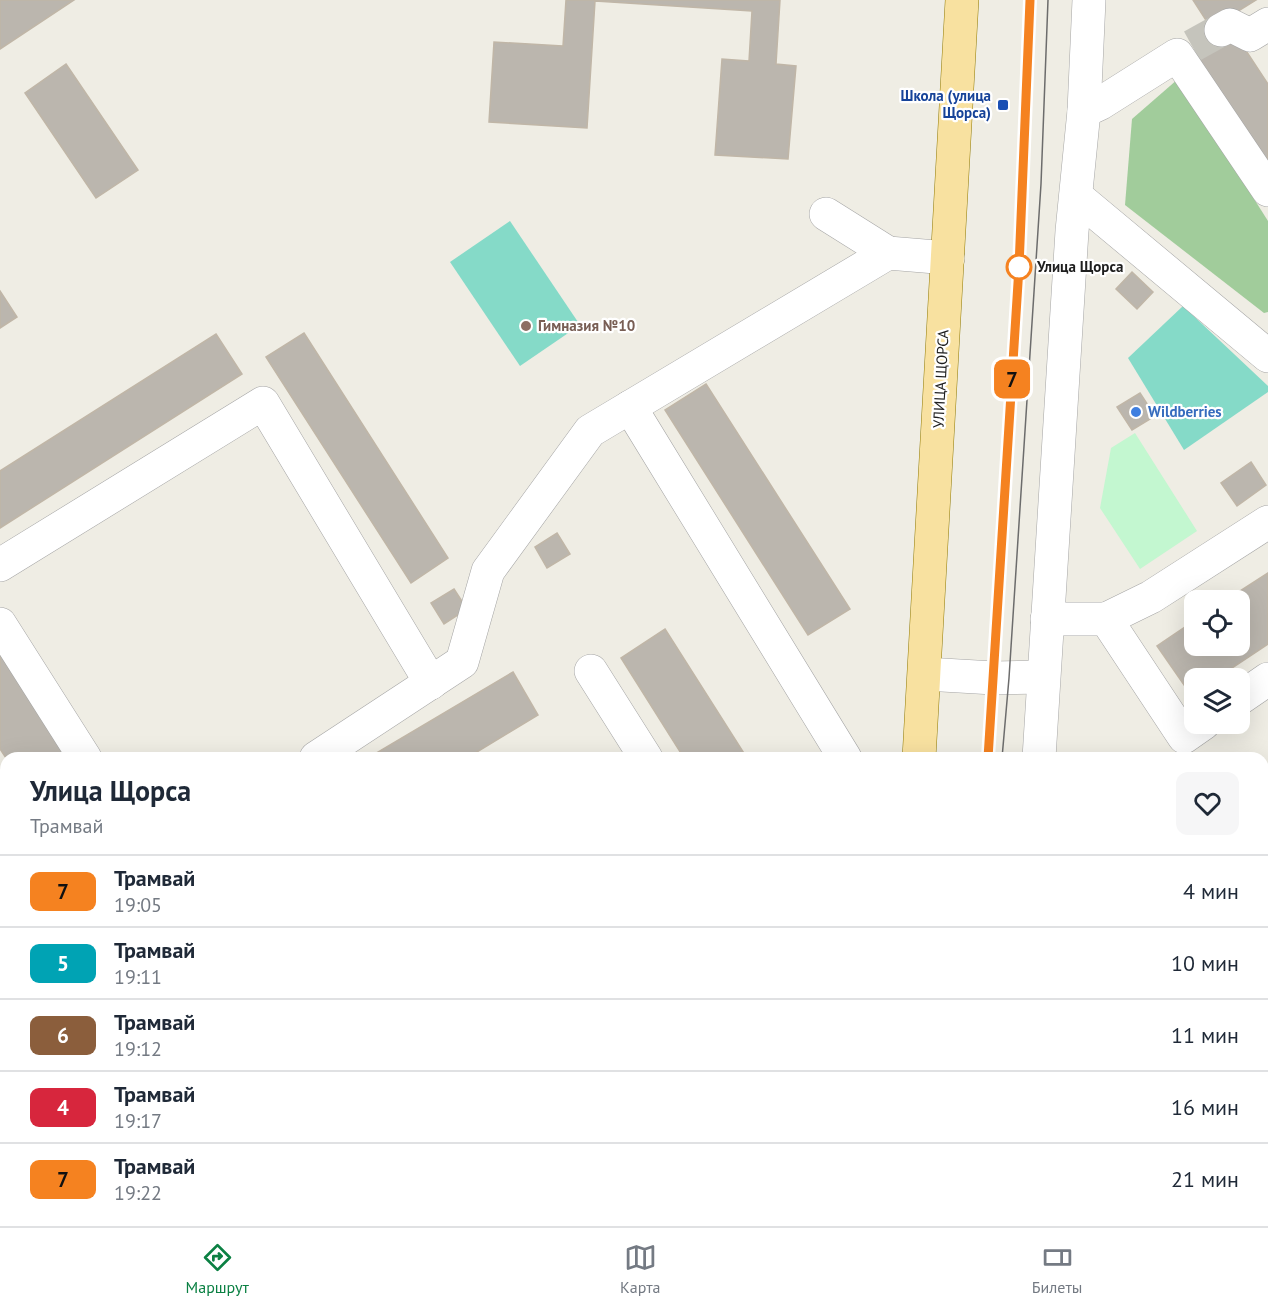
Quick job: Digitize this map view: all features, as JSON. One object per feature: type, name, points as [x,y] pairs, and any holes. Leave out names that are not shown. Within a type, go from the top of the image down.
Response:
[{"type":"main road","name":"УЛИЦА ЩОРСА","points":[[919,752],[962,0]]},
{"type":"street","points":[[1039,752],[1072,231],[1084,111],[1089,0]]},
{"type":"street","points":[[1221,30],[1230,25],[1250,35],[1268,24]]},
{"type":"street","points":[[1084,111],[1101,103],[1184,50],[1268,190]]},
{"type":"street","points":[[1076,196],[1268,356]]},
{"type":"street","points":[[826,214],[888,253],[948,258]]},
{"type":"street","points":[[325,752],[462,662],[488,571],[590,431],[888,253]]},
{"type":"street","points":[[0,565],[263,403],[431,683]]},
{"type":"street","points":[[630,407],[841,752]]},
{"type":"street","points":[[1047,620],[1106,620],[1151,597],[1268,522]]},
{"type":"street","points":[[1106,620],[1184,737],[1188,734]]},
{"type":"street","points":[[0,624],[82,752]]},
{"type":"street","points":[[591,671],[642,752]]},
{"type":"street","points":[[925,674],[994,678],[1043,677]]},
{"type":"street","points":[[1250,691],[1268,679]]},
{"type":"green space","points":[[1178,79],[1268,221],[1268,312],[1264,313],[1125,205],[1132,119]]},
{"type":"green space","points":[[1135,433],[1197,531],[1140,569],[1100,508],[1111,448]]},
{"type":"shaded area","points":[[510,221],[580,325],[520,366],[450,262]]},
{"type":"shaded area","points":[[1183,306],[1268,386],[1268,392],[1184,450],[1128,358]]},
{"type":"building","points":[[0,0],[74,0],[0,49]]},
{"type":"building","points":[[566,0],[780,0],[776,64],[796,66],[788,159],[715,155],[722,59],[749,61],[752,11],[595,1],[587,128],[489,122],[494,42],[563,46]]},
{"type":"building","points":[[1193,0],[1256,0],[1211,28]]},
{"type":"building","points":[[1235,34],[1268,84],[1268,165],[1198,58]]},
{"type":"building","points":[[66,64],[138,170],[96,198],[25,93]]},
{"type":"building","points":[[1132,272],[1153,292],[1137,309],[1116,289]]},
{"type":"building","points":[[0,291],[17,317],[0,328]]},
{"type":"building","points":[[304,333],[448,558],[411,583],[266,357]]},
{"type":"building","points":[[216,334],[242,374],[0,528],[0,471]]},
{"type":"building","points":[[706,384],[850,609],[808,635],[665,410]]},
{"type":"building","name":"Wildberries","points":[[1140,393],[1155,416],[1132,430],[1117,407]]},
{"type":"building","points":[[1251,462],[1266,485],[1237,506],[1221,483]]},
{"type":"building","points":[[557,533],[570,554],[547,568],[535,547]]},
{"type":"building","points":[[1268,573],[1268,644],[1250,656],[1250,590],[1242,590]]},
{"type":"building","points":[[454,589],[467,609],[444,624],[431,603]]},
{"type":"building","points":[[1184,628],[1184,656],[1250,656],[1232,668],[1184,668],[1184,685],[1157,646]]},
{"type":"building","points":[[665,629],[743,752],[680,752],[621,658]]},
{"type":"building","points":[[0,648],[66,752],[2,752],[0,749]]},
{"type":"building","points":[[513,672],[538,715],[477,752],[378,752]]},
{"type":"tunnel","points":[[1192,46],[1221,30]]},
{"type":"tram line","points":[[988,752],[1019,267],[1030,0]]},
{"type":"tram line","name":"7","points":[[988,752],[1019,267],[1030,0]]},
{"type":"tram line","points":[[1003,752],[1041,184],[1048,0]]},
{"type":"place","name":"Школа (улица Щорса)","points":[[1003,105]]},
{"type":"place","name":"Улица Щорса","points":[[1019,267]]},
{"type":"place","name":"Гимназия №10","points":[[526,326]]},
{"type":"place","name":"Wildberries","points":[[1136,412]]}]
